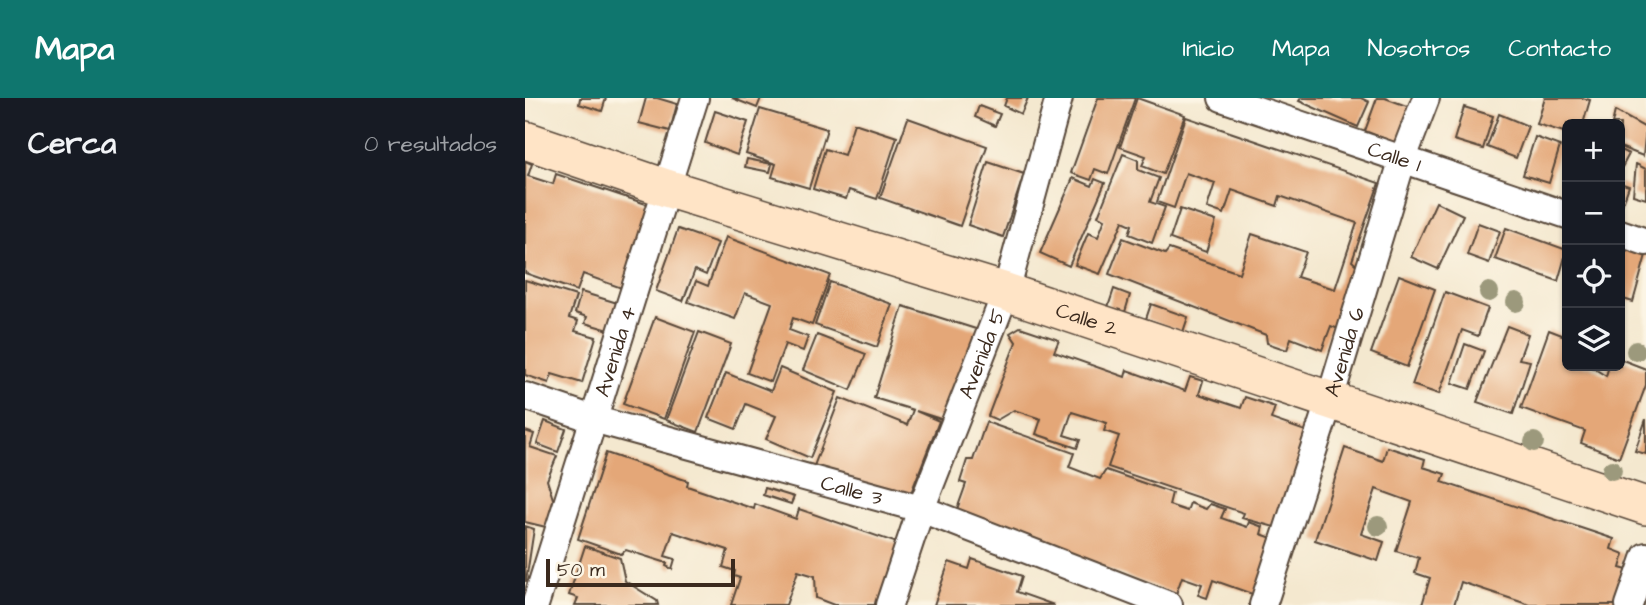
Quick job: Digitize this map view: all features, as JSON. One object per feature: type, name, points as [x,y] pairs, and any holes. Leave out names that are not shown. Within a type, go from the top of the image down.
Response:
[{"type":"main road","name":"Calle 2","points":[[525,140],[666,188],[1006,292],[1646,506]]},
{"type":"street","name":"Avenida 4","points":[[535,605],[695,98]]},
{"type":"street","name":"Avenida 5","points":[[889,605],[921,509],[1006,292],[1059,98]]},
{"type":"street","name":"Calle 1","points":[[1222,98],[1562,213]]},
{"type":"street","name":"Avenida 6","points":[[1263,605],[1330,399],[1403,158],[1426,98]]},
{"type":"street","points":[[1625,235],[1646,242]]},
{"type":"street","name":"Calle 3","points":[[525,396],[593,419],[921,509],[1169,605]]},
{"type":"street","points":[[1629,605],[1646,556]]},
{"type":"building","points":[[580,98],[606,98],[602,111],[579,104]]},
{"type":"building","points":[[646,98],[677,104],[670,131],[639,123]]},
{"type":"building","points":[[732,98],[761,98],[757,108]]},
{"type":"building","points":[[1007,98],[1028,98],[1021,114],[1004,106]]},
{"type":"building","points":[[1098,98],[1135,98],[1108,174],[1095,169],[1091,180],[1071,173]]},
{"type":"building","points":[[1137,98],[1185,115],[1163,174],[1142,166],[1146,156],[1120,147]]},
{"type":"building","points":[[1301,98],[1361,98],[1369,102],[1358,127],[1299,101]]},
{"type":"building","points":[[1377,98],[1385,98],[1415,109],[1401,145],[1365,131]]},
{"type":"building","points":[[1545,98],[1590,100],[1584,119],[1562,119],[1562,132],[1537,124]]},
{"type":"building","points":[[979,106],[1000,114],[995,126],[975,117]]},
{"type":"building","points":[[1464,107],[1493,116],[1483,149],[1454,140]]},
{"type":"building","points":[[760,109],[827,129],[809,188],[772,177],[776,164],[746,154]]},
{"type":"building","points":[[715,111],[748,122],[737,155],[705,143]]},
{"type":"building","points":[[1615,111],[1646,128],[1643,156],[1625,149],[1625,119],[1613,119]]},
{"type":"building","points":[[1499,114],[1528,126],[1516,158],[1487,147]]},
{"type":"building","points":[[1186,117],[1379,183],[1352,261],[1363,271],[1341,330],[1331,326],[1322,350],[1291,338],[1287,350],[1267,343],[1266,335],[1109,274],[1123,238],[1165,254],[1169,249],[1239,273],[1252,234],[1306,252],[1297,277],[1335,289],[1357,223],[1280,196],[1277,206],[1232,190],[1224,214],[1207,208],[1215,183],[1186,173],[1174,208],[1157,202]]},
{"type":"building","points":[[908,118],[987,146],[960,226],[880,198]]},
{"type":"building","points":[[854,123],[897,137],[877,199],[849,190],[846,199],[813,189],[825,149],[844,155]]},
{"type":"building","points":[[1535,137],[1560,146],[1549,183],[1523,175]]},
{"type":"building","points":[[1123,154],[1138,160],[1138,170],[1159,178],[1150,202],[1165,207],[1152,243],[1129,234],[1132,225],[1123,221],[1100,274],[1075,265],[1088,233],[1098,237],[1105,219],[1098,216]]},
{"type":"building","points":[[747,159],[772,164],[770,172],[745,167]]},
{"type":"building","points":[[525,161],[532,164],[528,176],[553,184],[556,174],[652,206],[630,291],[583,274],[577,291],[525,273]]},
{"type":"building","points":[[988,162],[1024,174],[1003,237],[968,225]]},
{"type":"building","points":[[1636,164],[1646,169],[1646,199],[1633,195]]},
{"type":"building","points":[[1073,178],[1092,186],[1095,179],[1105,183],[1069,266],[1040,253]]},
{"type":"building","points":[[1436,202],[1463,215],[1438,269],[1411,257]]},
{"type":"building","points":[[1180,209],[1216,221],[1206,252],[1170,239]]},
{"type":"building","points":[[1478,223],[1500,231],[1489,263],[1467,255]]},
{"type":"building","points":[[1506,228],[1562,248],[1562,267],[1558,281],[1495,259]]},
{"type":"building","points":[[678,229],[718,243],[706,275],[695,270],[683,301],[656,291]]},
{"type":"building","points":[[726,237],[830,275],[812,325],[793,318],[789,330],[808,337],[803,351],[785,344],[771,382],[747,373],[772,303],[745,293],[735,319],[688,302],[696,281],[708,286]]},
{"type":"building","points":[[1625,249],[1646,255],[1633,302],[1625,300]]},
{"type":"building","points":[[1399,275],[1435,289],[1407,367],[1371,353]]},
{"type":"building","points":[[525,280],[576,296],[569,318],[578,321],[575,331],[596,337],[582,383],[552,374],[549,383],[525,375]]},
{"type":"building","points":[[830,282],[892,304],[877,347],[815,325]]},
{"type":"building","points":[[1114,289],[1130,295],[1125,312],[1108,307]]},
{"type":"building","points":[[581,292],[624,305],[616,332],[585,323],[587,317],[575,313]]},
{"type":"building","points":[[1445,292],[1488,308],[1478,336],[1462,330],[1439,394],[1412,385]]},
{"type":"building","points":[[1151,304],[1188,317],[1183,332],[1146,319]]},
{"type":"building","points":[[903,306],[982,331],[953,423],[916,411],[939,421],[907,503],[814,466],[840,398],[907,425],[913,410],[874,398]]},
{"type":"building","points":[[655,317],[695,332],[664,419],[623,404]]},
{"type":"building","points":[[1507,326],[1528,334],[1519,359],[1530,361],[1513,414],[1477,402]]},
{"type":"building","points":[[1020,327],[1059,340],[1054,352],[1125,377],[1127,370],[1185,391],[1190,377],[1203,381],[1199,394],[1241,408],[1245,397],[1275,407],[1271,419],[1314,434],[1282,529],[1242,518],[1244,513],[1108,467],[1119,436],[1104,431],[1107,423],[1072,412],[1064,435],[1080,440],[1077,448],[1036,434],[1041,419],[1014,410],[997,420],[988,416],[1016,342],[1010,333]]},
{"type":"building","points":[[1549,330],[1562,335],[1562,371],[1598,371],[1606,376],[1608,371],[1625,371],[1625,361],[1646,369],[1646,385],[1619,458],[1581,443],[1585,431],[1521,408]]},
{"type":"building","points":[[699,332],[731,344],[698,432],[666,420]]},
{"type":"building","points":[[817,335],[866,354],[851,390],[803,370]]},
{"type":"building","points":[[1465,344],[1484,351],[1470,389],[1452,383]]},
{"type":"building","points":[[780,368],[837,392],[810,458],[766,439],[776,416],[746,404],[736,429],[708,418],[726,373],[771,391]]},
{"type":"building","points":[[1646,419],[1646,454],[1635,451]]},
{"type":"building","points":[[545,421],[566,429],[558,452],[537,444]]},
{"type":"building","points":[[986,422],[1074,453],[1069,467],[1100,479],[1106,470],[1172,493],[1169,505],[1187,511],[1190,503],[1206,509],[1210,504],[1225,509],[1221,518],[1247,527],[1249,522],[1263,527],[1261,534],[1275,539],[1255,595],[1213,580],[1207,598],[1198,595],[1202,584],[1182,577],[1176,594],[955,515],[966,484],[960,482],[967,460],[973,460]]},
{"type":"building","points":[[525,431],[534,434],[530,447],[557,456],[547,480],[554,502],[546,527],[525,522]]},
{"type":"building","points":[[1387,447],[1425,459],[1423,467],[1445,474],[1442,482],[1614,539],[1611,549],[1624,554],[1620,568],[1627,570],[1615,605],[1530,605],[1461,582],[1454,605],[1422,605],[1430,578],[1415,573],[1419,558],[1396,551],[1412,502],[1376,489],[1361,534],[1384,542],[1378,561],[1315,540],[1345,448],[1383,461]]},
{"type":"building","points":[[606,453],[688,481],[687,486],[754,509],[755,504],[796,519],[799,509],[906,546],[885,605],[834,605],[816,598],[815,576],[798,571],[786,605],[731,605],[740,578],[734,576],[735,571],[723,567],[728,550],[673,532],[665,556],[675,559],[672,569],[666,566],[667,563],[626,550],[621,554],[578,539]]},
{"type":"building","points":[[765,488],[794,497],[791,504],[763,495]]},
{"type":"building","points":[[525,526],[534,529],[526,581],[525,581]]},
{"type":"building","points":[[585,546],[620,558],[625,581],[657,601],[658,605],[575,605],[578,598],[569,595]]},
{"type":"building","points":[[972,559],[1022,576],[1017,592],[1054,605],[934,605],[949,562],[969,569]]}]
